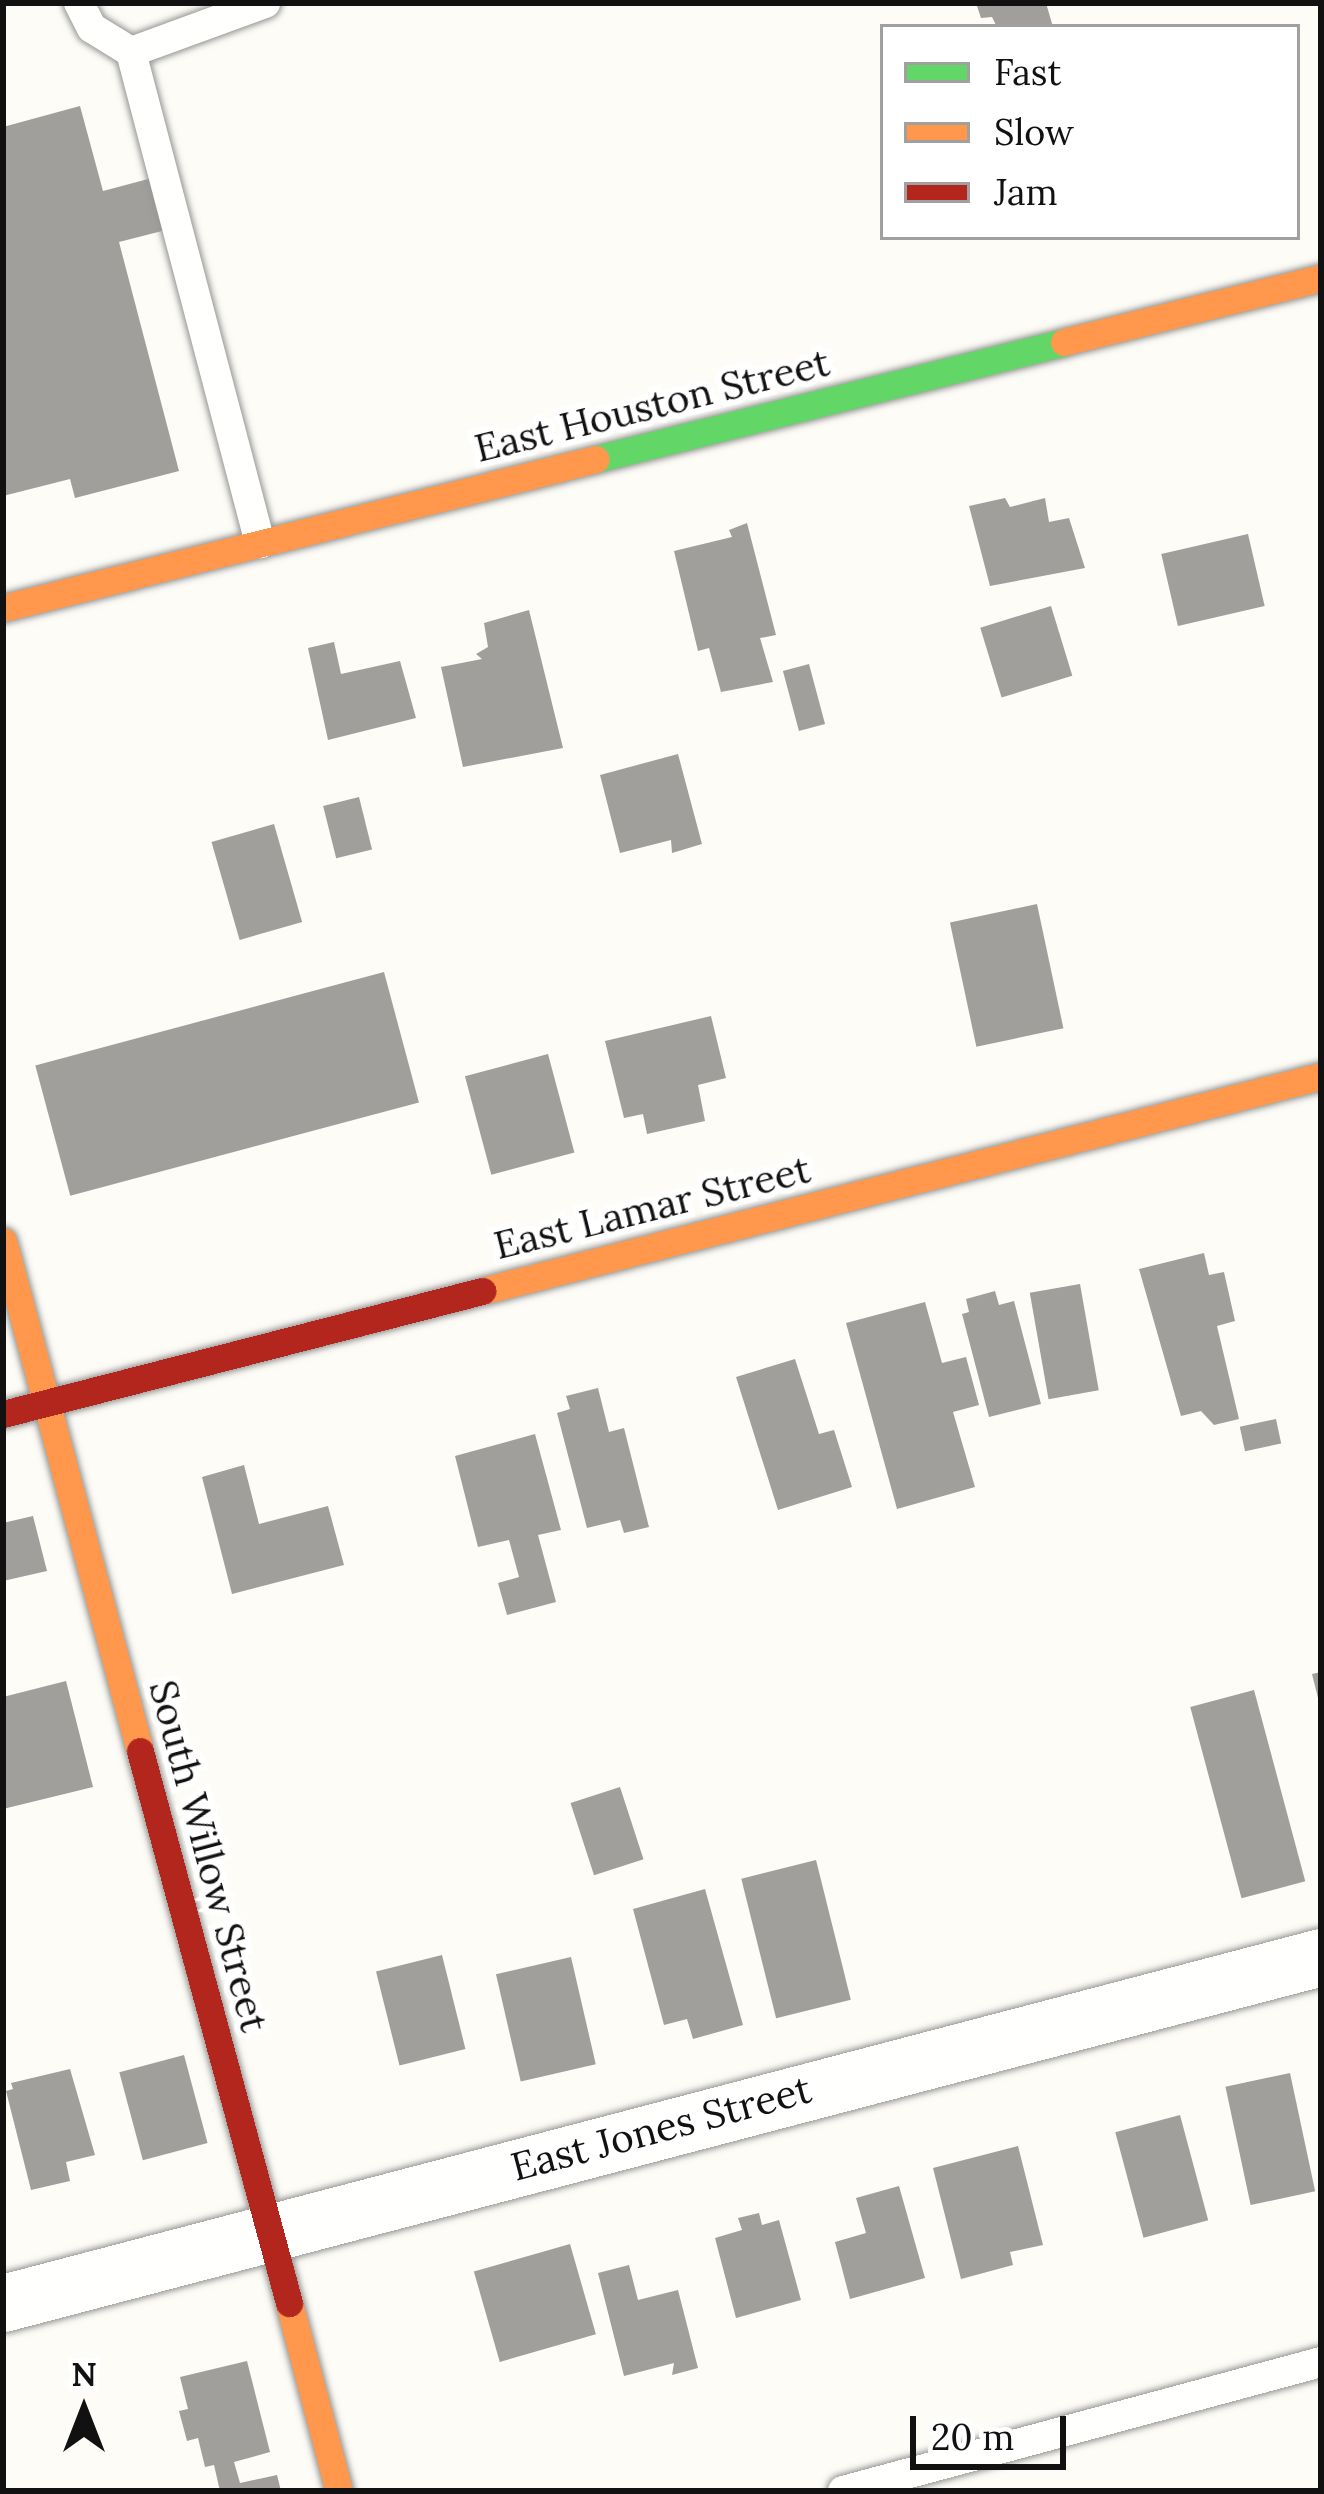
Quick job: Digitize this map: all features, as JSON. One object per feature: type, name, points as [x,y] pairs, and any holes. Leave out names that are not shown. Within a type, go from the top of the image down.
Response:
[{"type":"main road","name":"East Houston Street","points":[[3,608],[1321,278]]},
{"type":"main road","name":"East Lamar Street","points":[[3,1414],[1321,1076]]},
{"type":"main road","name":"South Willow Street","points":[[3,1241],[339,2491]]},
{"type":"street","name":"East Jones Street","points":[[3,2303],[1321,1957]]},
{"type":"lane","points":[[79,3],[92,28],[131,52],[260,543]]},
{"type":"lane","points":[[131,52],[266,3]]},
{"type":"lane","points":[[843,2491],[1321,2362]]},
{"type":"building","points":[[976,3],[1046,3],[1052,24],[996,24],[992,17],[981,18]]},
{"type":"building","points":[[80,106],[103,191],[152,178],[166,230],[119,242],[179,471],[75,498],[70,479],[3,496],[3,127]]},
{"type":"building","points":[[1005,498],[1010,507],[1045,498],[1049,522],[1069,518],[1085,568],[990,586],[969,506]]},
{"type":"building","points":[[747,523],[776,635],[760,638],[773,682],[721,692],[709,648],[698,651],[674,551],[732,537],[729,530]]},
{"type":"building","points":[[1248,534],[1265,606],[1178,626],[1161,554]]},
{"type":"building","points":[[1051,606],[1072,676],[1002,697],[980,628]]},
{"type":"building","points":[[529,610],[563,748],[463,767],[441,667],[482,659],[476,654],[488,647],[484,623]]},
{"type":"building","points":[[334,642],[341,674],[400,661],[416,718],[328,740],[308,648]]},
{"type":"building","points":[[809,664],[825,724],[799,731],[783,671]]},
{"type":"building","points":[[678,754],[702,844],[672,853],[671,840],[620,853],[600,775]]},
{"type":"building","points":[[359,797],[372,849],[336,858],[323,806]]},
{"type":"building","points":[[274,824],[302,922],[240,940],[212,842]]},
{"type":"building","points":[[1037,904],[1063,1028],[976,1047],[950,923]]},
{"type":"building","points":[[384,972],[419,1102],[70,1196],[35,1065]]},
{"type":"building","points":[[711,1016],[726,1078],[698,1085],[705,1121],[647,1134],[643,1114],[624,1118],[605,1041]]},
{"type":"building","points":[[548,1054],[574,1153],[491,1175],[465,1076]]},
{"type":"building","points":[[1204,1253],[1209,1275],[1224,1272],[1235,1321],[1217,1326],[1239,1419],[1214,1425],[1201,1411],[1181,1416],[1139,1269]]},
{"type":"building","points":[[1080,1284],[1099,1390],[1049,1399],[1030,1293]]},
{"type":"building","points":[[995,1291],[999,1305],[1014,1301],[1041,1404],[989,1417],[962,1314],[969,1312],[966,1299]]},
{"type":"building","points":[[925,1302],[942,1363],[966,1357],[979,1405],[953,1412],[975,1487],[897,1509],[846,1323]]},
{"type":"building","points":[[795,1359],[819,1434],[834,1430],[852,1487],[778,1510],[736,1377]]},
{"type":"building","points":[[598,1388],[609,1432],[624,1428],[649,1527],[624,1533],[620,1520],[587,1528],[557,1413],[570,1409],[566,1396]]},
{"type":"building","points":[[1276,1419],[1281,1443],[1245,1451],[1240,1427]]},
{"type":"building","points":[[535,1434],[561,1530],[538,1535],[556,1602],[507,1615],[498,1583],[519,1577],[509,1540],[478,1547],[455,1456]]},
{"type":"building","points":[[244,1465],[259,1524],[328,1506],[344,1565],[232,1594],[202,1477]]},
{"type":"building","points":[[33,1516],[47,1571],[3,1581],[3,1523]]},
{"type":"building","points":[[1321,1672],[1321,1701],[1319,1702],[1312,1674]]},
{"type":"building","points":[[66,1681],[93,1787],[3,1809],[3,1697]]},
{"type":"building","points":[[1254,1690],[1305,1881],[1241,1898],[1190,1707]]},
{"type":"building","points":[[620,1787],[643,1859],[594,1875],[571,1803]]},
{"type":"building","points":[[816,1860],[851,2000],[776,2018],[741,1879]]},
{"type":"building","points":[[705,1889],[743,2025],[693,2039],[687,2019],[664,2025],[633,1909]]},
{"type":"building","points":[[442,1955],[465,2049],[399,2066],[376,1971]]},
{"type":"building","points":[[571,1957],[596,2064],[521,2082],[496,1974]]},
{"type":"building","points":[[184,2055],[208,2143],[143,2160],[119,2072]]},
{"type":"building","points":[[70,2069],[95,2155],[66,2162],[70,2181],[31,2190],[6,2091],[13,2089],[11,2083]]},
{"type":"building","points":[[1290,2073],[1315,2191],[1251,2205],[1225,2087]]},
{"type":"building","points":[[1180,2115],[1208,2220],[1143,2238],[1115,2132]]},
{"type":"building","points":[[1018,2146],[1043,2245],[1010,2252],[1013,2265],[961,2279],[933,2168]]},
{"type":"building","points":[[899,2186],[925,2278],[850,2299],[835,2242],[866,2233],[856,2198]]},
{"type":"building","points":[[759,2213],[762,2225],[779,2220],[801,2300],[736,2318],[715,2238],[742,2230],[738,2218]]},
{"type":"building","points":[[570,2244],[596,2334],[500,2362],[474,2272]]},
{"type":"building","points":[[629,2265],[638,2300],[678,2290],[698,2368],[672,2375],[674,2363],[624,2376],[598,2273]]},
{"type":"building","points":[[247,2361],[270,2452],[234,2462],[240,2483],[277,2475],[281,2491],[220,2491],[214,2465],[205,2467],[198,2438],[187,2441],[179,2411],[188,2409],[180,2377]]},
{"type":"traffic: fast","points":[[596,459],[1064,342]]},
{"type":"traffic: slow","points":[[1064,342],[1321,278]]},
{"type":"traffic: slow","points":[[3,608],[596,459]]},
{"type":"traffic: slow","points":[[482,1291],[1321,1076]]},
{"type":"traffic: slow","points":[[3,1241],[140,1751]]},
{"type":"traffic: slow","points":[[289,2303],[339,2491]]},
{"type":"traffic: jam","points":[[3,1414],[482,1291]]},
{"type":"traffic: jam","points":[[140,1751],[289,2303]]}]
